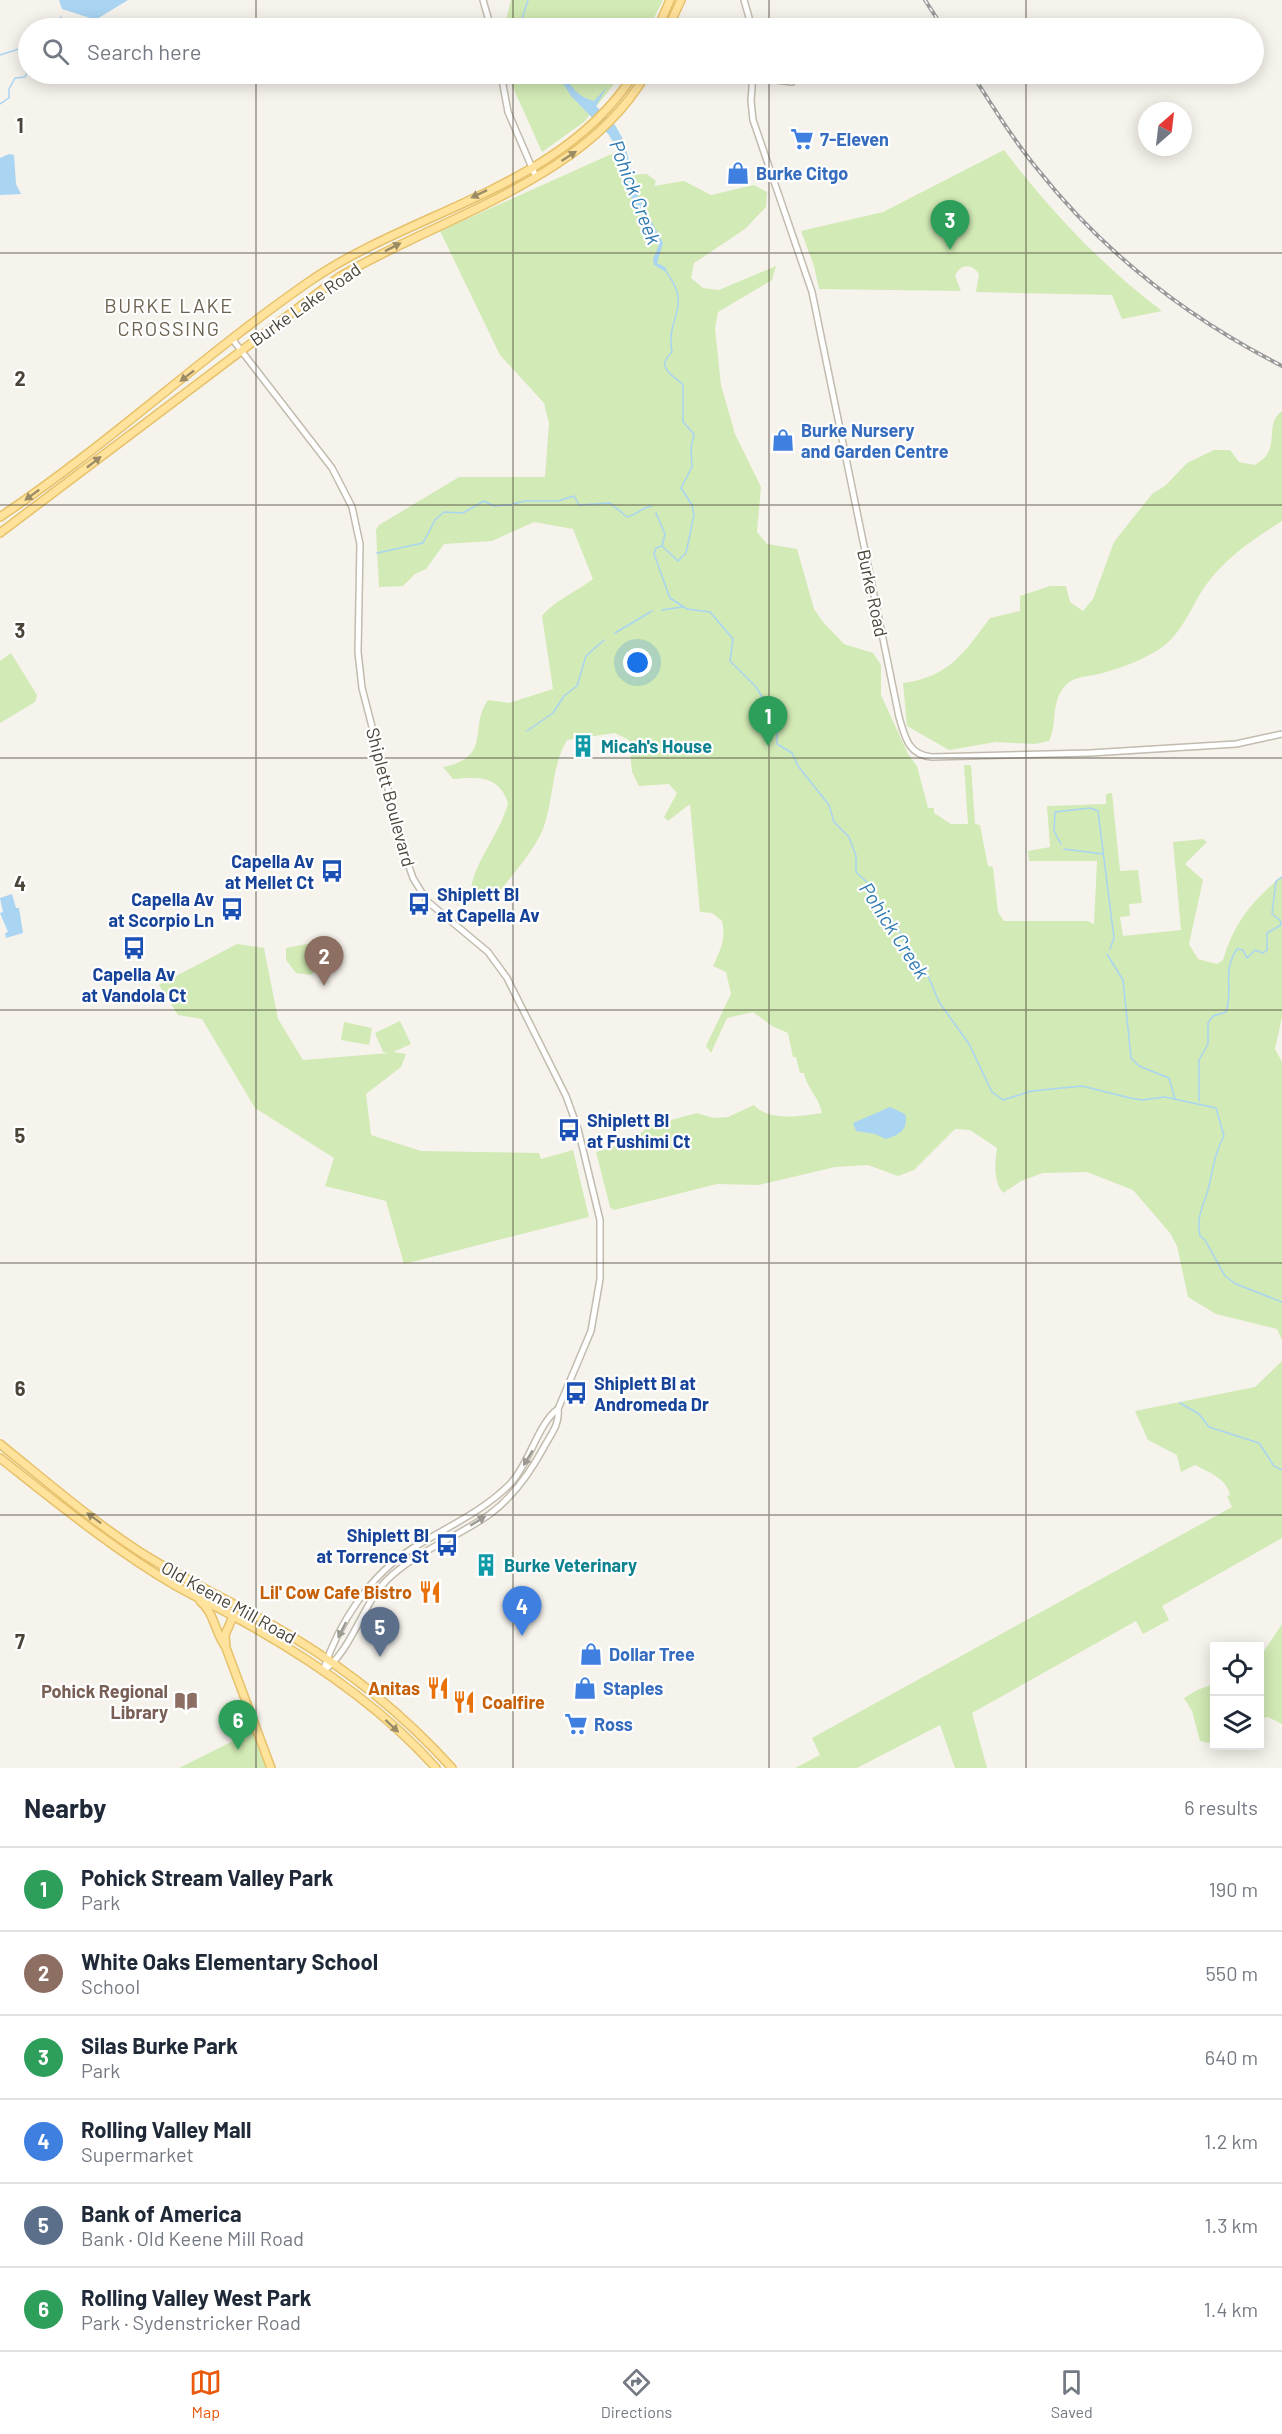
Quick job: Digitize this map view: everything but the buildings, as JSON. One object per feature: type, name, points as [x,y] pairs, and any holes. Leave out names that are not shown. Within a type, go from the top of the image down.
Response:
[{"type":"main road","points":[[662,18],[670,0]]},
{"type":"main road","points":[[673,18],[681,0]]},
{"type":"main road","name":"Burke Lake Road","points":[[0,517],[93,449],[289,296],[332,267],[531,168],[592,125],[626,84]]},
{"type":"main road","name":"Burke Lake Road","points":[[0,533],[312,296],[363,263],[536,177],[567,158],[616,116],[639,84]]},
{"type":"main road","name":"Old Keene Mill Road","points":[[0,1444],[132,1546],[334,1664],[381,1699],[452,1768]]},
{"type":"main road","name":"Old Keene Mill Road","points":[[0,1458],[101,1537],[188,1592],[233,1616],[323,1671],[387,1721],[436,1768]]},
{"type":"main road","points":[[188,1592],[209,1611],[217,1635],[226,1648],[271,1768]]},
{"type":"main road","points":[[226,1648],[225,1635],[238,1606]]},
{"type":"street","points":[[483,0],[488,18]]},
{"type":"street","points":[[744,0],[749,18]]},
{"type":"street","points":[[503,84],[508,112],[536,177]]},
{"type":"street","name":"Burke Road","points":[[752,84],[753,120],[809,280],[899,717],[905,738],[912,750],[919,754],[932,756],[1090,753],[1243,743],[1282,734]]},
{"type":"street","name":"Shiplett Boulevard","points":[[233,340],[332,468],[352,507],[360,544],[358,652],[362,688],[413,878],[435,910],[488,952],[507,978],[575,1119],[600,1220],[600,1280],[591,1331],[558,1409],[559,1419],[535,1465],[515,1492],[488,1515],[411,1560],[386,1581],[363,1611],[334,1664],[323,1671]]},
{"type":"street","name":"Shiplett Boulevard","points":[[323,1671],[350,1614],[371,1582],[403,1555],[482,1507],[509,1486],[528,1459],[549,1415],[558,1409]]},
{"type":"green space","points":[[511,0],[663,0],[654,18],[506,18]]},
{"type":"green space","points":[[511,84],[614,84],[584,122],[542,152]]},
{"type":"green space","points":[[1004,150],[1077,236],[1118,275],[1162,311],[1122,319],[1112,295],[976,292],[979,274],[973,268],[966,266],[960,269],[955,276],[961,291],[819,289],[814,266],[801,231],[883,212]]},
{"type":"green space","points":[[616,152],[626,175],[647,174],[656,181],[654,186],[684,181],[711,195],[754,185],[767,192],[766,207],[745,229],[694,263],[691,278],[703,288],[719,290],[776,266],[772,280],[718,312],[715,328],[721,385],[735,434],[761,487],[757,532],[767,544],[797,549],[814,609],[823,622],[844,644],[873,653],[881,665],[881,695],[908,754],[917,766],[928,808],[934,808],[934,813],[951,824],[968,824],[964,765],[971,765],[975,824],[980,825],[988,866],[993,867],[998,912],[1004,921],[1088,921],[1094,924],[1097,861],[1029,861],[1028,851],[1050,847],[1047,806],[1106,804],[1106,794],[1112,793],[1120,871],[1138,870],[1142,903],[1129,904],[1130,916],[1120,917],[1123,936],[1181,930],[1173,842],[1203,839],[1207,842],[1185,864],[1203,880],[1189,944],[1198,959],[1217,964],[1223,960],[1233,934],[1245,913],[1282,876],[1282,1017],[1275,1049],[1282,1062],[1282,1340],[1277,1329],[1216,1314],[1188,1297],[1177,1246],[1170,1233],[1133,1190],[1087,1172],[1043,1173],[1021,1181],[1003,1193],[996,1177],[997,1148],[970,1130],[955,1129],[914,1170],[898,1176],[868,1165],[835,1167],[759,1185],[717,1184],[614,1210],[610,1207],[596,1152],[632,1141],[649,1126],[697,1113],[713,1118],[728,1117],[754,1105],[768,1114],[777,1116],[822,1113],[820,1107],[804,1073],[800,1073],[796,1057],[793,1057],[788,1033],[772,1026],[753,1012],[727,1018],[711,1053],[706,1046],[731,994],[726,972],[713,966],[722,944],[722,921],[712,913],[700,912],[690,804],[668,821],[664,817],[677,793],[669,784],[639,786],[632,772],[629,740],[615,733],[567,740],[555,772],[547,818],[535,845],[501,890],[486,893],[471,888],[478,866],[500,825],[508,803],[499,787],[493,783],[479,778],[453,779],[443,767],[458,762],[474,749],[482,711],[488,700],[509,703],[553,689],[542,616],[559,601],[593,579],[573,529],[534,522],[492,541],[444,544],[426,569],[415,574],[403,586],[379,587],[376,530],[379,525],[459,477],[545,477],[549,423],[544,403],[500,355],[440,231]]},
{"type":"green space","points":[[1282,411],[1282,521],[1242,548],[1225,563],[1203,589],[1178,631],[1165,645],[1131,664],[1078,678],[1068,683],[1057,699],[1049,741],[1035,744],[996,742],[949,750],[907,726],[903,683],[919,680],[944,669],[963,652],[990,618],[1020,611],[1020,596],[1050,586],[1066,586],[1070,602],[1083,611],[1093,599],[1114,542],[1152,494],[1165,486],[1187,463],[1214,450],[1230,450],[1239,462],[1255,465],[1265,457],[1269,450],[1274,421]]},
{"type":"green space","points":[[11,653],[37,695],[35,702],[0,723],[0,661]]},
{"type":"green space","points":[[312,943],[316,946],[318,968],[311,975],[296,973],[286,960],[286,948]]},
{"type":"green space","points":[[237,944],[264,948],[278,1019],[303,1060],[389,1053],[383,1052],[375,1033],[400,1021],[411,1044],[393,1052],[406,1054],[401,1067],[366,1094],[371,1135],[421,1151],[539,1153],[541,1159],[573,1150],[589,1217],[404,1264],[386,1201],[325,1186],[334,1158],[255,1108],[202,1019],[178,1015],[159,985]]},
{"type":"green space","points":[[344,1022],[372,1028],[369,1045],[341,1040]]},
{"type":"green space","points":[[1282,1361],[1282,1538],[1162,1606],[1169,1620],[1143,1634],[1136,1621],[972,1713],[987,1768],[955,1768],[940,1725],[857,1768],[795,1768],[820,1755],[812,1738],[1232,1507],[1227,1496],[1230,1495],[1228,1489],[1221,1480],[1195,1465],[1181,1472],[1177,1455],[1148,1440],[1135,1411],[1255,1387]]},
{"type":"green space","points":[[1282,1624],[1282,1724],[1268,1717],[1264,1718],[1264,1651]]},
{"type":"green space","points":[[1210,1685],[1210,1742],[1208,1743],[1200,1741],[1192,1711],[1184,1698]]},
{"type":"green space","points":[[253,1731],[266,1768],[179,1768]]},
{"type":"water","points":[[59,0],[128,0],[99,18],[90,18],[62,9]]},
{"type":"water","points":[[563,84],[570,84],[584,97],[594,101],[607,87],[596,106],[615,125],[624,141],[638,196],[663,243],[657,263],[665,267],[668,273],[654,265],[653,259],[659,245],[631,197],[623,160],[609,135],[571,96]]},
{"type":"water","points":[[9,154],[14,155],[16,184],[21,194],[0,195],[0,158]]},
{"type":"water","points":[[12,894],[16,908],[19,908],[23,933],[6,938],[5,933],[8,932],[0,913],[3,912],[0,898]]},
{"type":"water","points":[[890,1107],[905,1114],[906,1124],[899,1134],[886,1139],[875,1134],[856,1131],[853,1123]]},
{"type":"waterway","name":"Pohick Creek","points":[[522,18],[528,0]]},
{"type":"waterway","points":[[0,55],[18,49]]},
{"type":"waterway","points":[[0,104],[9,98],[9,89],[15,78],[18,78]]},
{"type":"waterway","name":"Pohick Creek","points":[[667,273],[678,295],[678,304],[672,330],[672,352],[665,362],[665,367],[683,385],[683,422],[694,434],[691,448],[692,467],[681,488],[692,505],[694,515],[686,553],[678,561],[662,546],[656,548],[654,554],[670,598],[687,609],[710,612],[733,639],[730,661],[756,687],[777,722],[777,744],[792,753],[798,766],[829,805],[834,822],[849,837],[856,856],[856,872],[870,885],[875,898],[898,928],[913,958],[929,978],[939,1002],[969,1044],[992,1092],[1003,1100],[1032,1091],[1082,1086],[1142,1100],[1165,1097],[1216,1108],[1224,1136],[1216,1156],[1201,1212],[1200,1236],[1205,1240],[1225,1276],[1236,1284],[1282,1302]]},
{"type":"waterway","points":[[377,553],[423,543],[435,520],[444,512],[463,513],[484,501],[494,506],[525,501],[558,501],[574,496],[579,505],[610,503],[627,517],[651,506]]},
{"type":"waterway","points":[[656,513],[665,534],[662,546]]},
{"type":"waterway","points":[[662,610],[682,607]]},
{"type":"waterway","points":[[615,633],[652,611]]},
{"type":"waterway","points":[[527,731],[553,713],[564,696],[577,686],[586,656],[604,640]]},
{"type":"waterway","points":[[1061,844],[1054,831],[1055,812],[1090,808],[1098,811],[1114,938],[1110,949]]},
{"type":"waterway","points":[[1064,849],[1103,854]]},
{"type":"waterway","points":[[1199,1101],[1199,1060],[1208,1044],[1208,1023],[1213,1016],[1226,1012],[1232,958],[1237,949],[1243,950],[1247,958],[1255,950],[1263,953],[1267,950],[1267,933],[1281,925],[1280,920],[1272,914],[1276,881],[1282,877]]},
{"type":"waterway","points":[[1107,954],[1123,980],[1131,1058],[1139,1066],[1169,1078],[1175,1099]]},
{"type":"waterway","points":[[1180,1403],[1199,1414],[1209,1427],[1259,1443],[1274,1466],[1282,1470]]},
{"type":"railway","points":[[925,0],[937,18]]},
{"type":"railway","points":[[978,84],[1030,160],[1065,201],[1120,257],[1181,305],[1247,347],[1282,366]]},
{"type":"place","name":"7-Eleven","points":[[802,139]]},
{"type":"place","name":"Burke Citgo","points":[[738,173]]},
{"type":"place","name":"Silas Burke Park","points":[[950,250]]},
{"type":"place","name":"Burke Nursery and Garden Centre","points":[[783,440]]},
{"type":"place","name":"Micah's House","points":[[583,746]]},
{"type":"place","name":"Pohick Stream Valley Park","points":[[768,746]]},
{"type":"place","name":"Capella Av at Mellet Ct","points":[[332,871]]},
{"type":"place","name":"Shiplett Bl at Capella Av","points":[[419,904]]},
{"type":"place","name":"Capella Av at Scorpio Ln","points":[[232,909]]},
{"type":"place","name":"Capella Av at Vandola Ct","points":[[134,948]]},
{"type":"place","name":"White Oaks Elementary School","points":[[324,986]]},
{"type":"place","name":"Shiplett Bl at Fushimi Ct","points":[[569,1130]]},
{"type":"place","name":"Shiplett Bl at Andromeda Dr","points":[[576,1393]]},
{"type":"place","name":"Shiplett Bl at Torrence St","points":[[447,1545]]},
{"type":"place","name":"Burke Veterinary","points":[[486,1565]]},
{"type":"place","name":"Lil' Cow Cafe Bistro","points":[[430,1592]]},
{"type":"place","name":"Rolling Valley Mall","points":[[522,1636]]},
{"type":"place","name":"Dollar Tree","points":[[591,1654]]},
{"type":"place","name":"Bank of America","points":[[380,1657]]},
{"type":"place","name":"Anitas","points":[[438,1688]]},
{"type":"place","name":"Staples","points":[[585,1688]]},
{"type":"place","name":"Pohick Regional Library","points":[[186,1701]]},
{"type":"place","name":"Coalfire","points":[[464,1702]]},
{"type":"place","name":"Ross","points":[[576,1724]]},
{"type":"place","name":"Rolling Valley West Park","points":[[238,1750]]},
{"type":"district","name":"BURKE LAKE CROSSING","points":[[169,316]]}]
